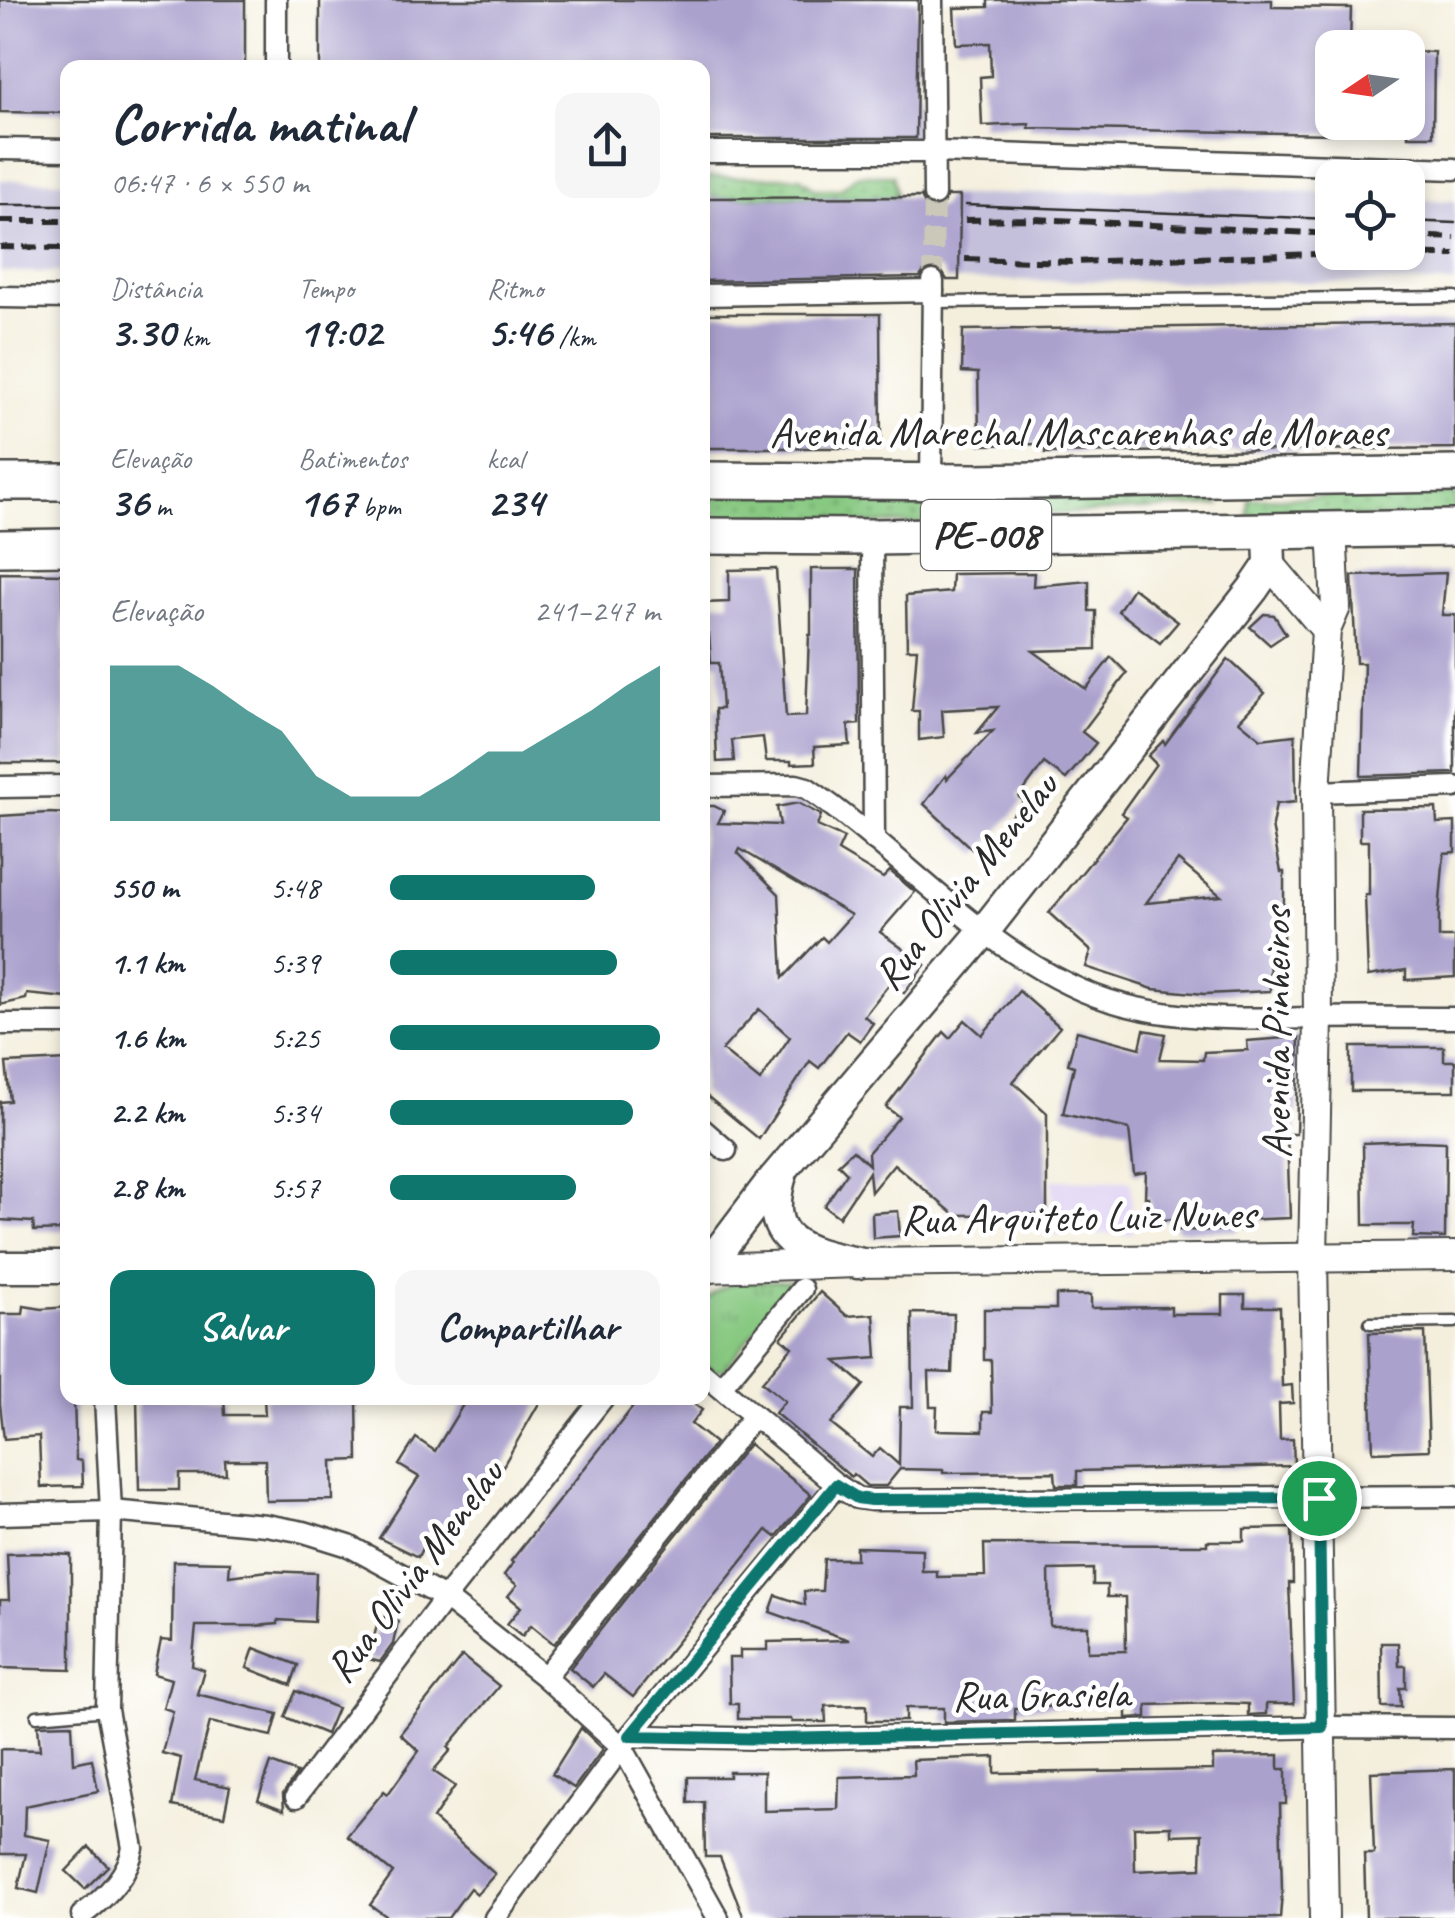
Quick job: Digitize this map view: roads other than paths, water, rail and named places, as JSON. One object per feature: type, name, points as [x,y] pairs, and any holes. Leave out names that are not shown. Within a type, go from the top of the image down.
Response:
[{"type":"highway","name":"Avenida Marechal Mascarenhas de Moraes","points":[[710,480],[1455,474]]},
{"type":"highway","points":[[1207,477],[1269,548]]},
{"type":"highway","points":[[0,482],[60,489]]},
{"type":"highway","name":"PE-008","points":[[710,536],[956,536],[1269,548],[1332,528],[1455,528]]},
{"type":"highway","points":[[0,548],[60,548]]},
{"type":"main road","name":"Rua Olivia Menelau","points":[[710,1262],[783,1169],[985,930],[1269,548]]},
{"type":"main road","points":[[783,1169],[774,1205],[790,1239],[816,1255],[858,1262]]},
{"type":"main road","points":[[0,1267],[60,1266]]},
{"type":"street","points":[[276,0],[276,60]]},
{"type":"street","points":[[932,0],[934,195]]},
{"type":"street","points":[[0,149],[60,150]]},
{"type":"street","points":[[710,152],[934,152],[1455,169]]},
{"type":"street","points":[[710,295],[933,291],[931,480],[956,536]]},
{"type":"street","points":[[0,297],[60,298]]},
{"type":"street","name":"Avenida Pinheiros","points":[[1324,1918],[1313,1256],[1318,1018],[1316,792],[1326,630],[1336,607],[1332,528]]},
{"type":"street","points":[[872,537],[874,840]]},
{"type":"street","points":[[1269,548],[1326,630]]},
{"type":"street","points":[[0,787],[60,786]]},
{"type":"street","points":[[710,786],[807,788],[985,930],[1069,985],[1110,1000],[1170,1015],[1248,1020],[1455,1018]]},
{"type":"street","points":[[1316,792],[1455,788]]},
{"type":"street","points":[[0,1024],[60,1024]]},
{"type":"street","points":[[710,1136],[726,1150]]},
{"type":"street","name":"Rua Arquiteto Luiz Nunes","points":[[710,1270],[858,1262],[1455,1256]]},
{"type":"street","points":[[721,1387],[802,1289]]},
{"type":"street","points":[[710,1378],[836,1485],[857,1498],[1455,1496]]},
{"type":"street","points":[[82,1914],[107,1894],[130,1864],[133,1848],[106,1710],[110,1512],[105,1405]]},
{"type":"street","name":"Rua Olivia Menelau","points":[[296,1797],[598,1405]]},
{"type":"street","points":[[545,1676],[754,1416]]},
{"type":"street","points":[[495,1918],[626,1741],[836,1485]]},
{"type":"street","points":[[0,1514],[110,1512],[266,1525],[304,1532],[348,1546],[446,1598],[626,1741],[718,1918]]},
{"type":"street","name":"Rua Grasiela","points":[[626,1741],[1322,1727],[1455,1728]]},
{"type":"lane","points":[[933,291],[1455,297]]},
{"type":"lane","points":[[1370,1324],[1455,1322]]},
{"type":"lane","points":[[37,1716],[106,1710]]},
{"type":"tunnel","points":[[933,281],[934,195]]},
{"type":"tram line","points":[[0,205],[60,205]]},
{"type":"tram line","points":[[965,205],[1315,218]]},
{"type":"tram line","points":[[1425,222],[1455,223]]},
{"type":"railway","points":[[965,220],[1035,219],[1315,233]]},
{"type":"railway","points":[[0,221],[60,221]]},
{"type":"railway","points":[[1425,237],[1455,238]]},
{"type":"railway","points":[[0,247],[60,248]]},
{"type":"railway","points":[[965,259],[1074,262],[1317,254],[1455,255]]}]
